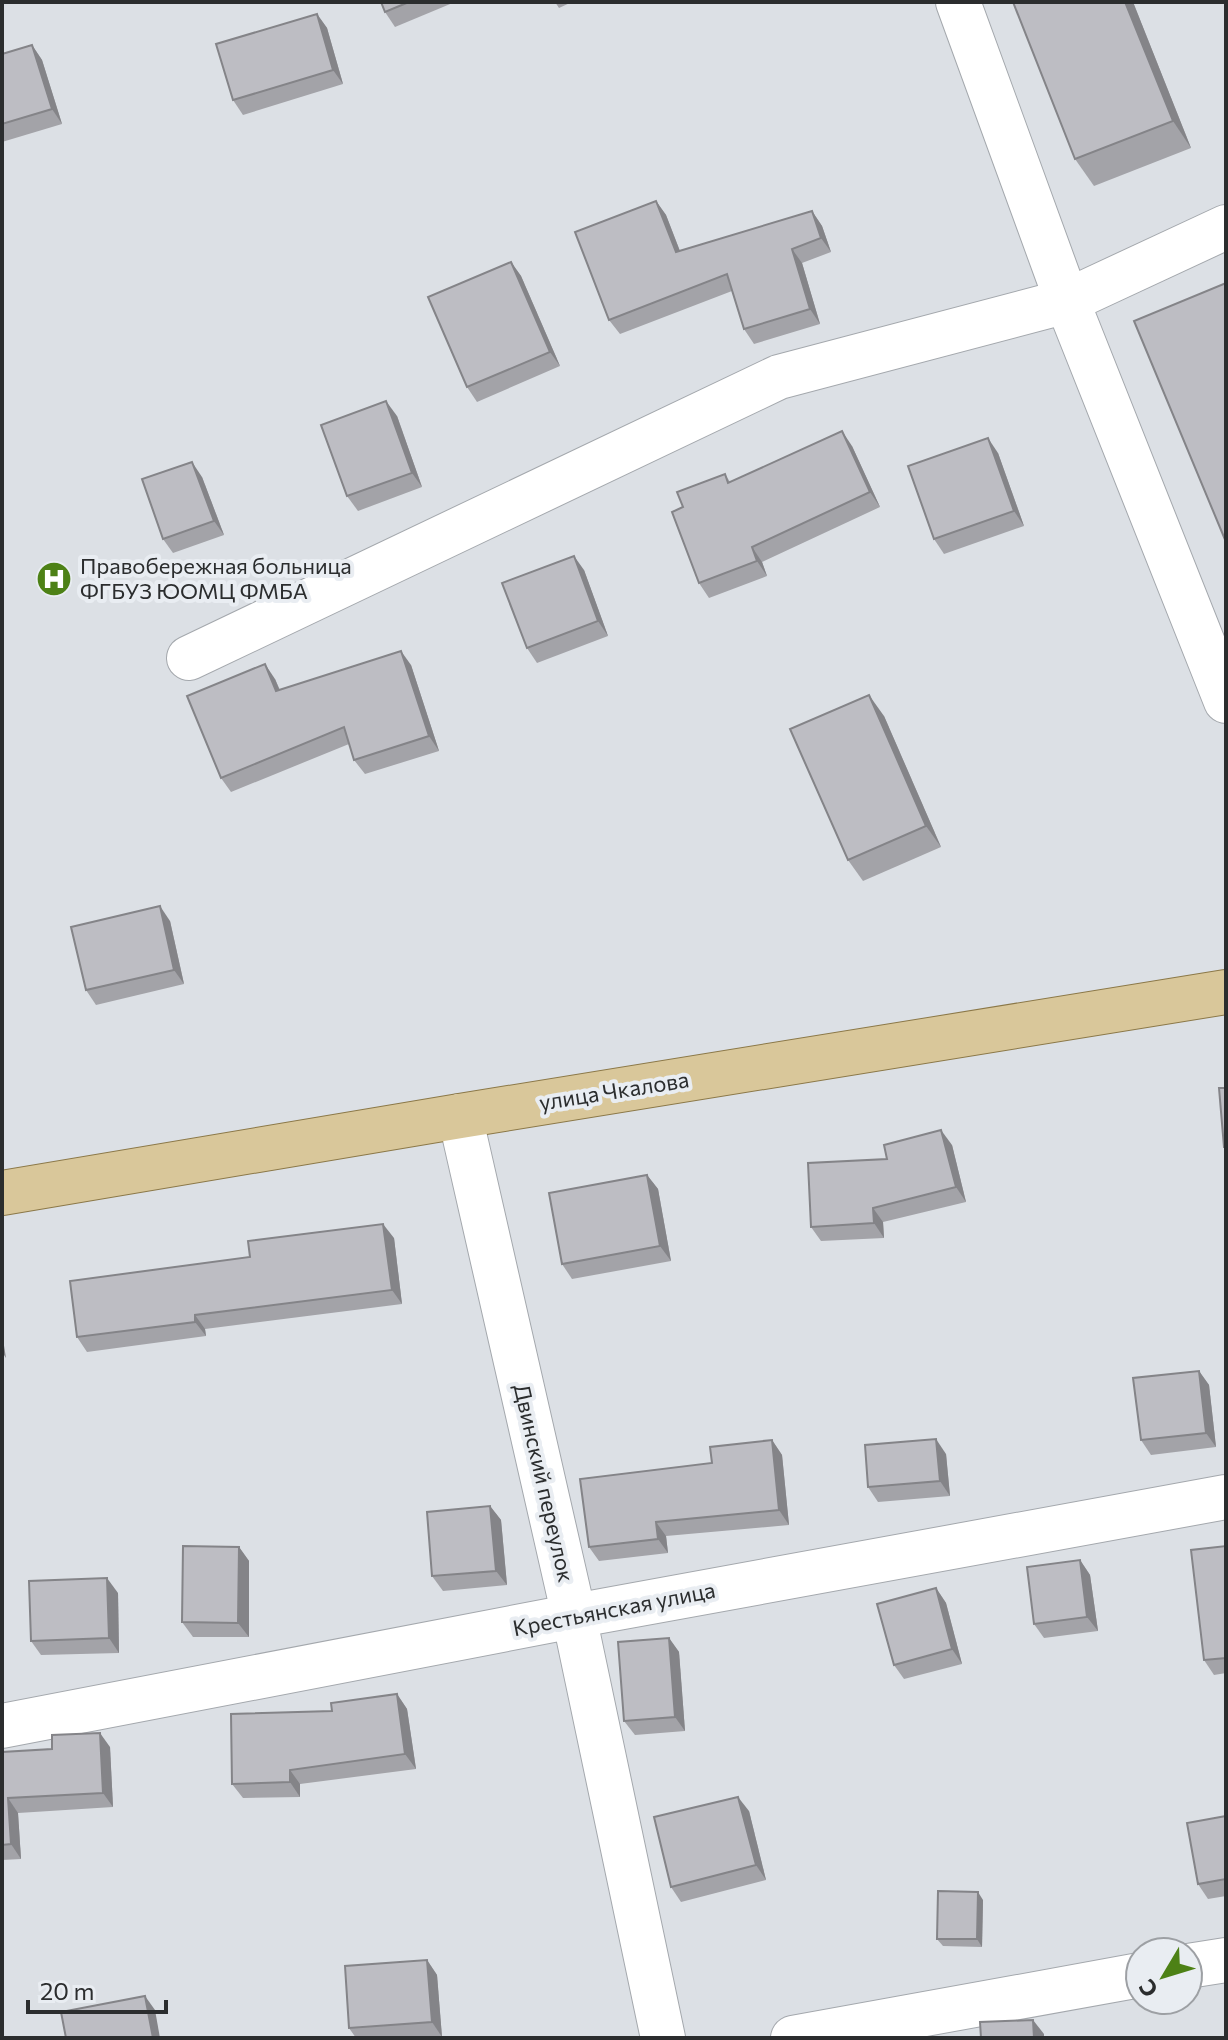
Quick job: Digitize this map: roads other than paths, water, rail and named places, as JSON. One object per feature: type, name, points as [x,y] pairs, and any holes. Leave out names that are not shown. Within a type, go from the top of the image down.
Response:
[{"type":"main road","name":"улица Чкалова","points":[[2,1193],[1226,992]]},
{"type":"street","points":[[958,2],[1067,301],[1226,701]]},
{"type":"street","points":[[189,658],[779,377],[1067,301],[1226,227]]},
{"type":"street","name":"Двинский переулок","points":[[460,1116],[574,1616],[663,2038]]},
{"type":"street","name":"Крестьянская улица","points":[[2,1726],[574,1616],[1226,1497]]},
{"type":"street","points":[[1204,1963],[1226,1960]]},
{"type":"street","points":[[793,2038],[1124,1978]]},
{"type":"place","name":"Правобережная больница ФГБУЗ ЮОМЦ ФМБА","points":[[54,579]]}]
